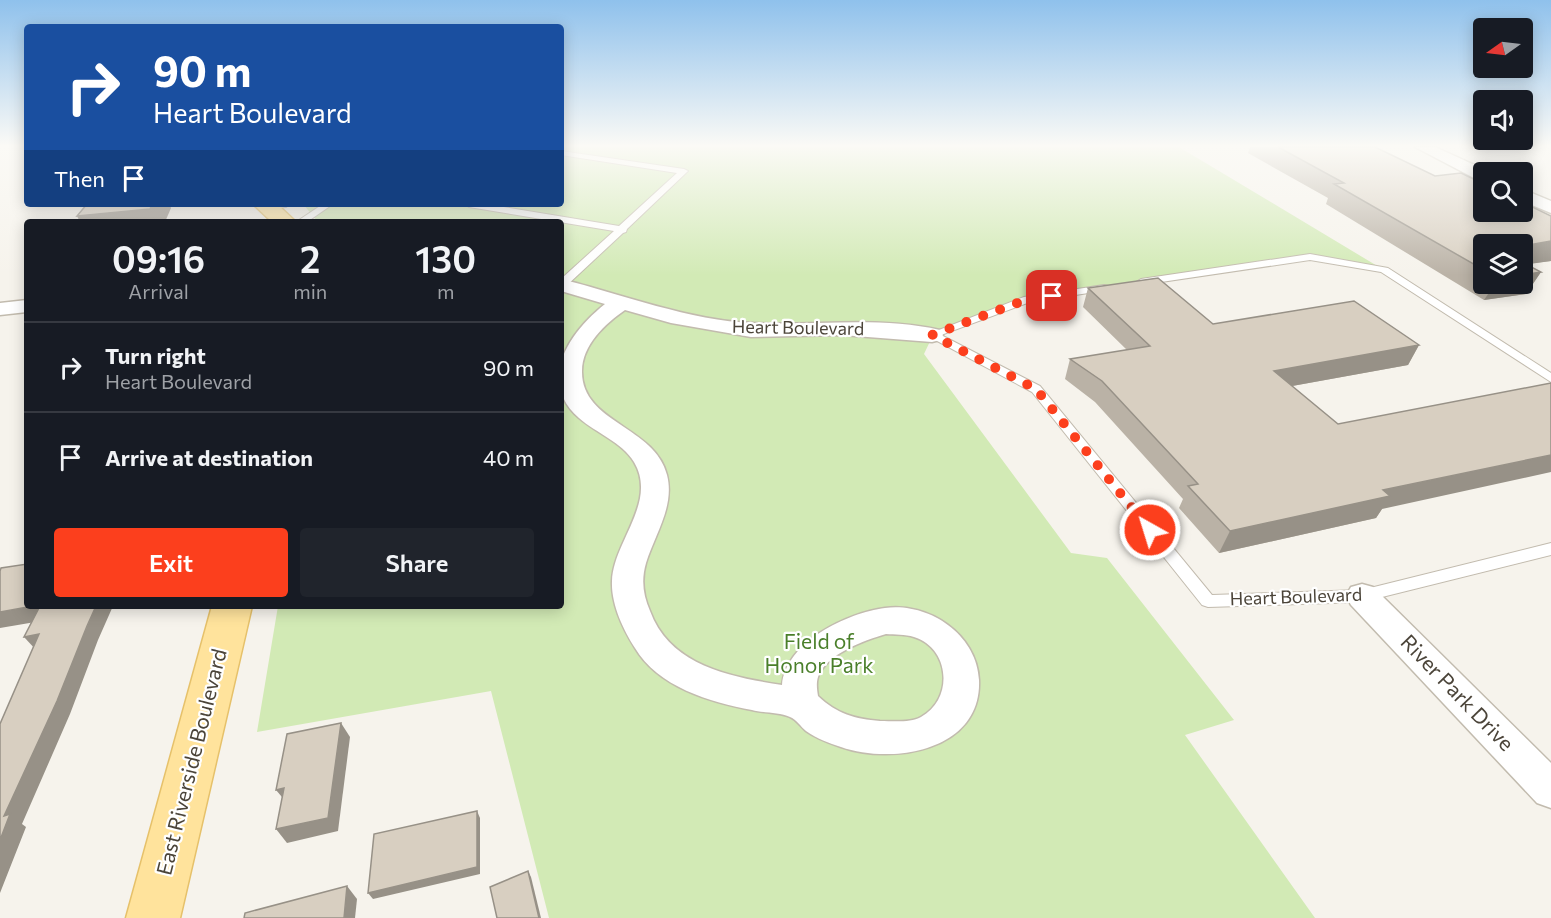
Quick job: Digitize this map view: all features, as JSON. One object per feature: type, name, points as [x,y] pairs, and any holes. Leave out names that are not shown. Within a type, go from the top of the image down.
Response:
[{"type":"main road","name":"East Riverside Boulevard","points":[[153,918],[231,609]]},
{"type":"street","points":[[1533,199],[1551,208]]},
{"type":"street","name":"Heart Boulevard","points":[[564,286],[620,303],[709,324],[751,330],[842,328],[932,335]]},
{"type":"street","points":[[620,303],[600,317],[584,336],[573,354],[568,375],[570,388],[577,403],[642,452],[653,471],[656,493],[627,576],[630,604],[640,630],[661,660],[693,679],[738,693],[800,703],[820,722],[840,731],[879,737],[916,736],[936,727],[953,712],[964,686],[960,665],[949,646],[931,630],[909,622],[886,621],[859,628],[835,640],[814,657],[800,678],[800,703]]},
{"type":"street","points":[[0,309],[24,306]]},
{"type":"street","name":"River Park Drive","points":[[1362,596],[1551,790]]},
{"type":"lane","points":[[564,282],[665,190]]},
{"type":"lane","points":[[306,219],[324,207]]},
{"type":"lane","points":[[487,207],[558,219]]},
{"type":"lane","points":[[564,220],[623,230]]},
{"type":"lane","points":[[1134,283],[1310,257],[1384,270],[1551,378]]},
{"type":"lane","name":"Heart Boulevard","points":[[932,335],[1028,299],[1110,287]]},
{"type":"lane","name":"Heart Boulevard","points":[[932,335],[1036,389],[1208,601],[1362,596],[1551,549]]},
{"type":"green space","name":"Field of Honor Park","points":[[564,190],[1250,190],[1384,270],[1310,257],[1028,299],[933,335],[924,354],[1071,553],[1107,558],[1234,720],[1185,735],[1315,918],[549,918],[491,691],[257,732],[278,609],[564,609],[564,219],[316,219],[306,207],[564,207]]},
{"type":"building","points":[[1344,190],[1473,190],[1473,222],[1533,222],[1533,207],[1551,216],[1551,241],[1533,244],[1533,234],[1473,234],[1473,264]]},
{"type":"building","points":[[84,207],[151,207],[150,209],[77,216]]},
{"type":"building","points":[[1158,278],[1213,324],[1354,301],[1419,345],[1274,371],[1338,424],[1551,383],[1551,455],[1383,490],[1390,496],[1230,531],[1188,486],[1198,484],[1102,381],[1070,359],[1150,346],[1088,288]]},
{"type":"building","points":[[24,564],[24,608],[0,612],[1,568]]},
{"type":"building","points":[[38,609],[95,609],[57,701],[4,816],[10,814],[0,840],[0,724],[39,634],[24,637]]},
{"type":"building","points":[[341,723],[328,818],[276,829],[284,788],[276,790],[287,734]]},
{"type":"building","points":[[477,811],[477,867],[368,893],[374,834]]},
{"type":"building","points":[[528,871],[539,918],[497,918],[490,887]]},
{"type":"building","points":[[347,886],[344,918],[244,918],[245,913]]},
{"type":"route","points":[[1052,296],[1028,299],[932,335],[1036,389],[1150,530]]}]
